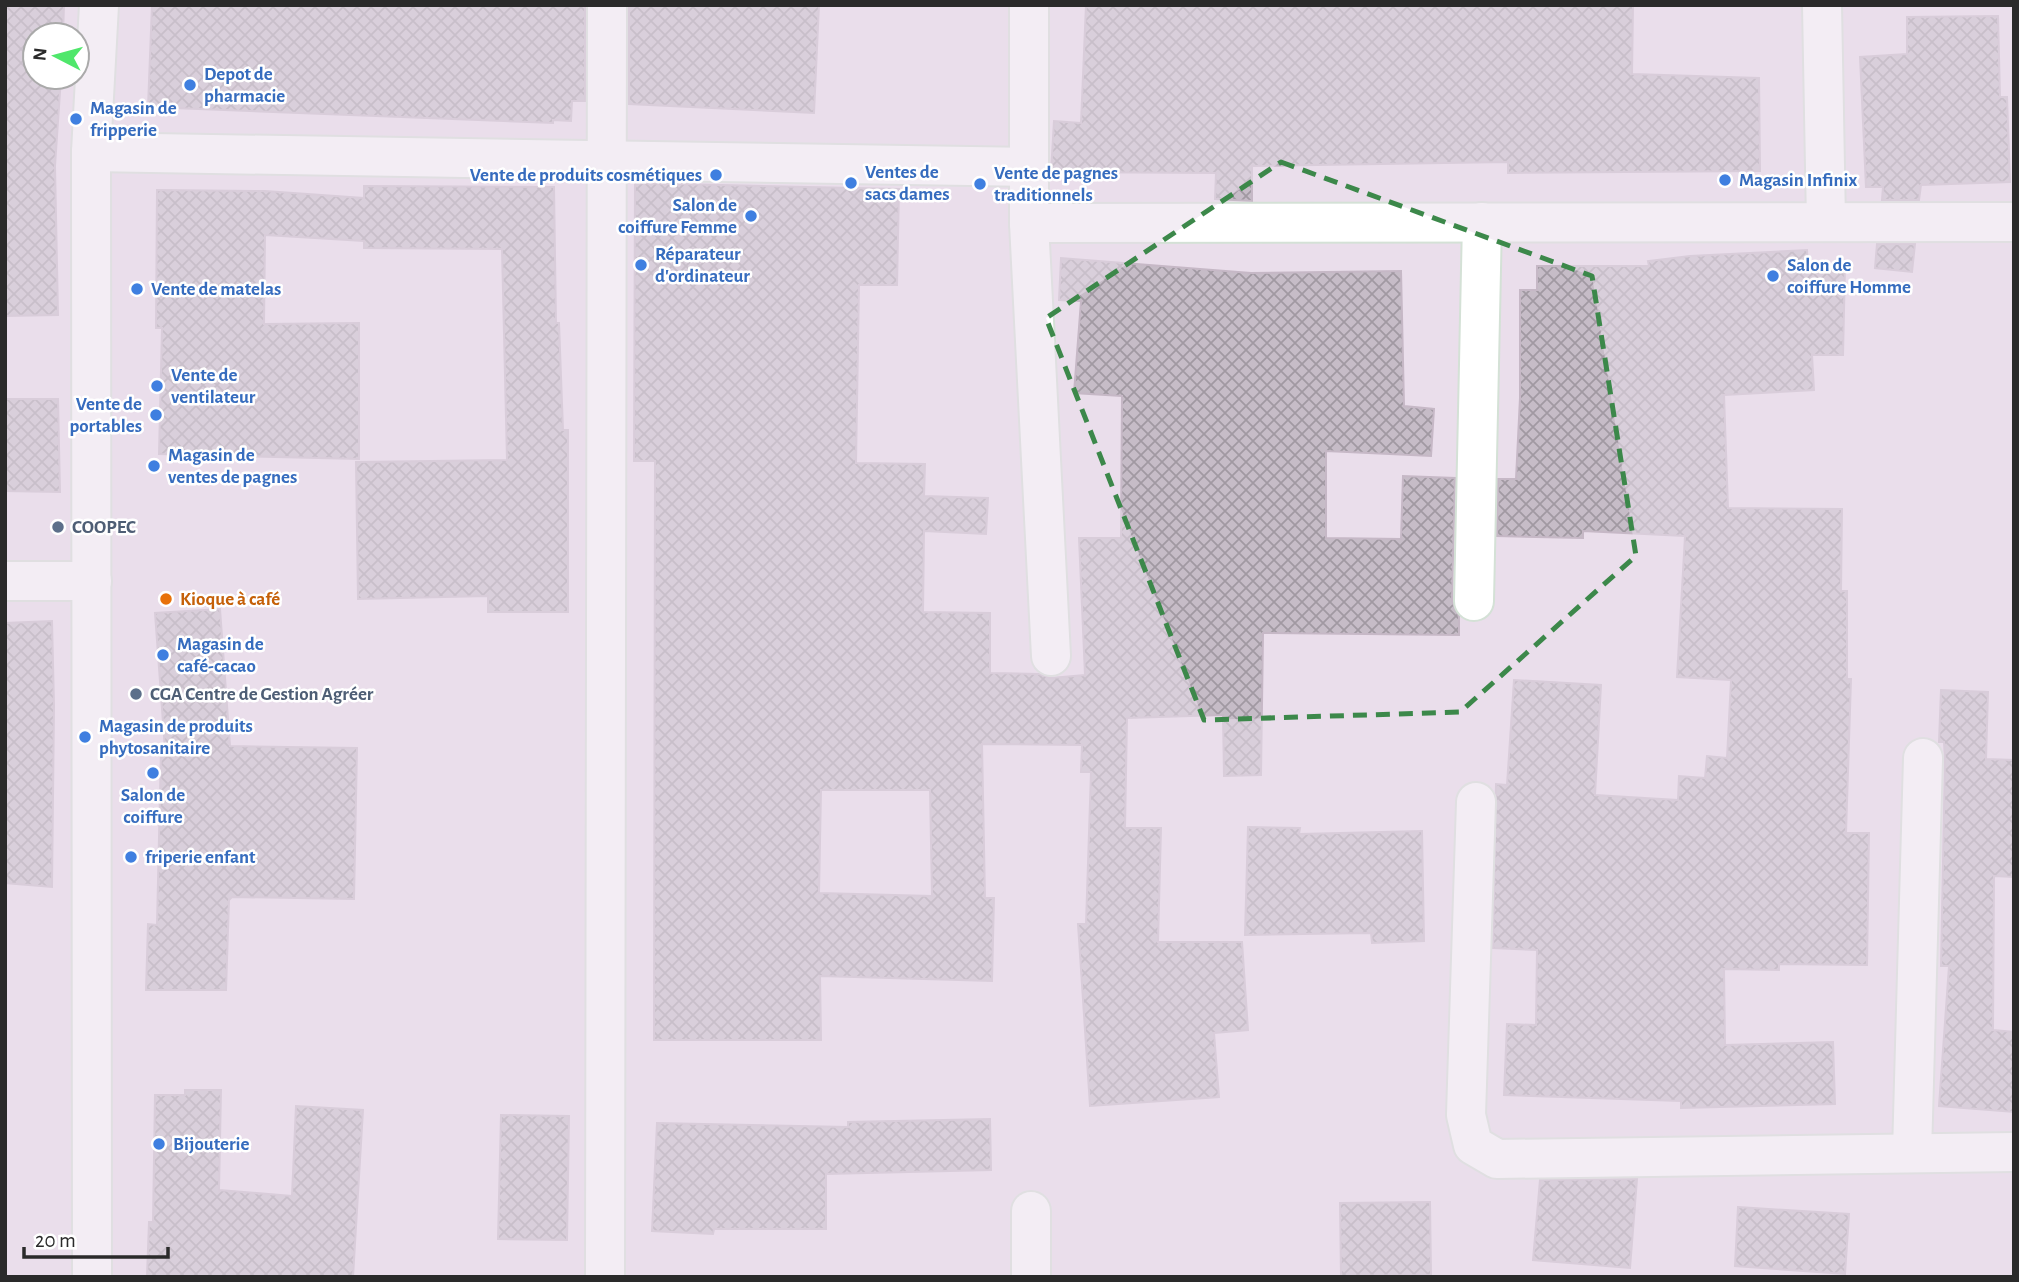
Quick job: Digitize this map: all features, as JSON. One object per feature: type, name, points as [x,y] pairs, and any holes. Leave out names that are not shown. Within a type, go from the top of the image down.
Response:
[{"type":"street","points":[[92,1277],[91,152],[99,5]]},
{"type":"street","points":[[605,1277],[607,5]]},
{"type":"street","points":[[1028,5],[1029,223],[1051,656]]},
{"type":"street","points":[[1822,5],[1826,222]]},
{"type":"street","points":[[91,152],[1029,167]]},
{"type":"street","points":[[1475,601],[1482,222]]},
{"type":"street","points":[[1029,223],[2014,222]]},
{"type":"street","points":[[5,582],[92,581]]},
{"type":"street","points":[[1912,1153],[1923,758]]},
{"type":"street","points":[[1476,802],[1466,1115],[1473,1146],[1497,1159],[2014,1152]]},
{"type":"street","points":[[1031,1210],[1031,1277]]},
{"type":"highlighted area","points":[[1281,162],[1592,276],[1636,556],[1460,712],[1204,720],[1046,318]]},
{"type":"building","points":[[5,5],[64,5],[63,21],[21,21],[21,91],[60,91],[55,166],[58,315],[5,316]]},
{"type":"building","points":[[152,5],[585,5],[585,101],[572,101],[571,121],[553,120],[553,123],[148,107]]},
{"type":"building","points":[[629,5],[819,5],[814,113],[629,104]]},
{"type":"building","points":[[1086,5],[1633,5],[1632,74],[1759,78],[1760,171],[1508,173],[1508,162],[1252,166],[1252,201],[1215,199],[1216,173],[1051,172],[1054,121],[1081,123]]},
{"type":"building","points":[[1998,16],[2000,97],[2007,97],[2010,182],[1921,185],[1919,200],[1882,200],[1883,187],[1866,187],[1860,57],[1907,54],[1907,17]]},
{"type":"building","points":[[635,183],[899,189],[897,285],[859,285],[856,463],[925,464],[924,496],[988,498],[986,534],[924,531],[923,612],[990,613],[990,673],[1039,674],[1051,678],[1085,675],[1079,538],[1121,538],[1122,396],[1074,393],[1081,301],[1059,300],[1061,258],[1251,273],[1401,271],[1404,406],[1434,409],[1431,456],[1326,451],[1326,538],[1401,539],[1403,476],[1455,478],[1452,601],[1459,616],[1459,635],[1263,633],[1261,775],[1224,776],[1223,715],[1127,718],[1125,828],[1161,828],[1158,942],[1242,942],[1248,1030],[1214,1033],[1219,1097],[1090,1106],[1078,924],[1086,924],[1091,772],[1081,772],[1082,745],[982,744],[985,898],[994,898],[992,981],[820,976],[821,1040],[654,1040],[655,461],[634,461]],"holes":[[[821,790],[930,790],[932,896],[819,893]]]},
{"type":"building","points":[[364,186],[554,187],[556,323],[559,323],[563,430],[568,430],[568,612],[488,612],[488,596],[358,599],[356,462],[507,460],[502,249],[364,248],[364,241],[265,235],[264,324],[359,323],[359,459],[159,454],[162,328],[156,328],[157,190],[265,191],[364,198]]},
{"type":"building","points":[[1877,244],[1915,244],[1912,272],[1875,268]]},
{"type":"building","points":[[1807,250],[1808,266],[1845,265],[1843,355],[1812,355],[1814,390],[1724,395],[1728,508],[1842,509],[1841,591],[1847,591],[1847,679],[1851,679],[1846,833],[1869,833],[1867,965],[1779,964],[1779,970],[1724,969],[1725,1045],[1833,1042],[1835,1104],[1681,1108],[1681,1101],[1504,1095],[1507,1024],[1536,1025],[1537,950],[1493,948],[1496,784],[1507,785],[1514,680],[1601,685],[1595,795],[1678,800],[1679,776],[1705,778],[1707,756],[1727,758],[1731,680],[1677,677],[1685,536],[1583,531],[1583,538],[1497,536],[1498,479],[1516,479],[1520,398],[1520,290],[1537,290],[1537,266],[1649,266],[1648,261],[1690,256]]},
{"type":"building","points":[[5,399],[58,399],[60,492],[5,491]]},
{"type":"building","points":[[220,609],[230,746],[357,748],[354,899],[232,897],[229,900],[226,990],[146,990],[148,924],[157,925],[161,750],[165,750],[155,613]]},
{"type":"building","points":[[52,621],[52,887],[5,883],[5,623]]},
{"type":"building","points":[[1941,690],[1988,692],[1986,759],[2014,760],[2014,877],[1994,876],[1993,1030],[2014,1032],[2014,1112],[1939,1106],[1949,966],[1941,966],[1945,759],[1944,742],[1939,742]]},
{"type":"building","points":[[1248,827],[1300,828],[1299,834],[1422,831],[1424,941],[1372,943],[1371,933],[1245,935]]},
{"type":"building","points":[[185,1090],[221,1090],[219,1190],[292,1196],[296,1106],[363,1110],[353,1277],[147,1276],[149,1222],[153,1222],[155,1095],[185,1095]]},
{"type":"building","points":[[501,1115],[569,1116],[567,1240],[498,1239]]},
{"type":"building","points":[[990,1119],[991,1170],[826,1174],[826,1229],[714,1229],[713,1234],[652,1231],[657,1123],[848,1127],[848,1122]]},
{"type":"building","points":[[1637,1179],[1630,1268],[1533,1260],[1540,1180]]},
{"type":"building","points":[[1430,1202],[1431,1275],[1341,1276],[1340,1203]]},
{"type":"building","points":[[1738,1207],[1849,1214],[1845,1274],[1735,1266]]},
{"type":"place","name":"Depot de pharmacie","points":[[190,85]]},
{"type":"place","name":"Magasin de fripperie","points":[[76,119]]},
{"type":"place","name":"Vente de produits cosmétiques","points":[[716,175]]},
{"type":"place","name":"Magasin Infinix","points":[[1725,180]]},
{"type":"place","name":"Ventes de sacs dames","points":[[851,183]]},
{"type":"place","name":"Vente de pagnes traditionnels","points":[[980,184]]},
{"type":"place","name":"Salon de coiffure Femme","points":[[751,216]]},
{"type":"place","name":"Réparateur d'ordinateur","points":[[641,265]]},
{"type":"place","name":"Salon de coiffure Homme","points":[[1773,276]]},
{"type":"place","name":"Vente de matelas","points":[[137,289]]},
{"type":"place","name":"Vente de ventilateur","points":[[157,386]]},
{"type":"place","name":"Vente de portables","points":[[156,415]]},
{"type":"place","name":"Magasin de ventes de pagnes","points":[[154,466]]},
{"type":"place","name":"COOPEC","points":[[58,527]]},
{"type":"place","name":"Kioque à café","points":[[166,599]]},
{"type":"place","name":"Magasin de café-cacao","points":[[163,655]]},
{"type":"place","name":"CGA Centre de Gestion Agréer","points":[[136,694]]},
{"type":"place","name":"Magasin de produits phytosanitaire","points":[[85,737]]},
{"type":"place","name":"Salon de coiffure","points":[[153,773]]},
{"type":"place","name":"friperie enfant","points":[[131,857]]},
{"type":"place","name":"Bijouterie","points":[[159,1144]]}]
